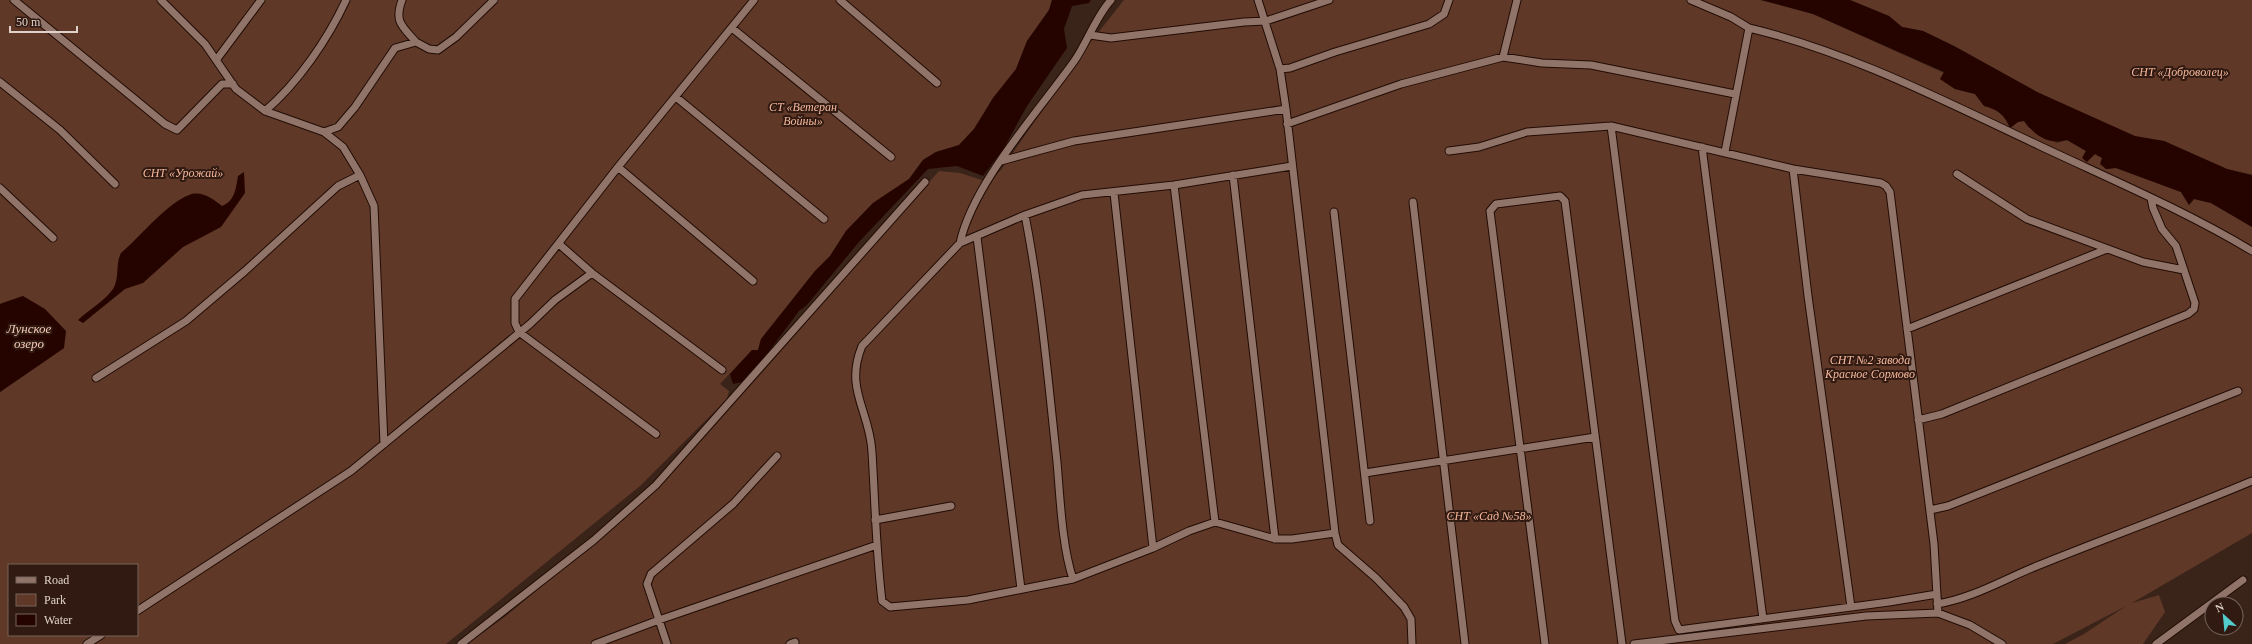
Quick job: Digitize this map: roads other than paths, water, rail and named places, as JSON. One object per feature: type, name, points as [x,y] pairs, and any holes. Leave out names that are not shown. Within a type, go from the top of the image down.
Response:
[{"type":"street","points":[[14,0],[165,124],[177,130],[222,84],[233,84]]},
{"type":"street","points":[[217,59],[261,0]]},
{"type":"street","points":[[265,111],[281,97],[333,28],[346,0]]},
{"type":"street","points":[[402,0],[398,12],[400,23],[416,42],[429,49],[438,50],[456,37],[494,0]]},
{"type":"street","points":[[656,434],[519,332],[515,323],[515,299],[618,167],[754,0]]},
{"type":"street","points":[[840,0],[936,83]]},
{"type":"street","points":[[960,243],[964,224],[1001,161],[1090,35],[1104,7],[1111,0]]},
{"type":"street","points":[[1258,0],[1266,21],[1280,69],[1286,109],[1335,533],[1338,546],[1376,578],[1404,607],[1411,619],[1412,644]]},
{"type":"street","points":[[1090,35],[1111,38],[1244,22],[1266,21],[1329,0]]},
{"type":"street","points":[[1280,69],[1290,68],[1355,45],[1429,24],[1444,14],[1449,0]]},
{"type":"street","points":[[1503,57],[1517,0]]},
{"type":"street","points":[[1691,0],[1731,16],[1749,28],[1815,46],[1914,86],[2151,198],[2252,251]]},
{"type":"street","points":[[165,1],[206,44],[236,89],[265,111],[324,132],[343,147],[360,175],[374,206],[384,444]]},
{"type":"street","points":[[732,28],[891,157]]},
{"type":"street","points":[[1725,152],[1735,94],[1749,28]]},
{"type":"street","points":[[324,132],[338,127],[395,48],[416,42]]},
{"type":"street","points":[[1288,124],[1401,84],[1503,57],[1542,63],[1591,65],[1735,94]]},
{"type":"street","points":[[0,82],[60,130],[114,184]]},
{"type":"street","points":[[676,97],[824,218]]},
{"type":"street","points":[[1001,161],[1074,141],[1286,109]]},
{"type":"street","points":[[1611,126],[1675,620],[1679,630],[1937,594]]},
{"type":"street","points":[[1449,151],[1479,148],[1527,132],[1611,126],[1793,169],[1881,183],[1886,186],[1890,192],[1930,510],[1938,612]]},
{"type":"street","points":[[1702,147],[1763,619]]},
{"type":"street","points":[[1292,166],[1174,185],[1114,193],[1082,195],[1025,215],[977,237],[960,243],[877,328],[862,346],[856,359],[854,379],[872,450],[875,520],[882,601],[890,607],[968,600],[1073,579],[1153,548],[1189,531],[1215,522],[1261,537],[1275,539],[1292,539],[1335,533]]},
{"type":"street","points":[[618,167],[753,281]]},
{"type":"street","points":[[1793,169],[1809,304],[1851,607]]},
{"type":"street","points":[[1958,174],[2027,219],[2143,262],[2184,270]]},
{"type":"street","points":[[96,378],[186,321],[245,271],[338,186],[360,175]]},
{"type":"street","points":[[1233,175],[1275,539]]},
{"type":"street","points":[[461,644],[594,540],[656,485],[925,182]]},
{"type":"street","points":[[1174,185],[1215,522]]},
{"type":"street","points":[[0,188],[53,238]]},
{"type":"street","points":[[1114,193],[1153,548]]},
{"type":"street","points":[[1545,644],[1490,211],[1496,204],[1560,196],[1565,201],[1622,644]]},
{"type":"street","points":[[1918,420],[1942,414],[2188,314],[2194,309],[2195,303],[2176,246],[2162,229],[2152,208],[2151,198]]},
{"type":"street","points":[[1413,202],[1465,644]]},
{"type":"street","points":[[1334,212],[1370,521]]},
{"type":"street","points":[[1025,215],[1037,275],[1061,504],[1069,568],[1073,579]]},
{"type":"street","points":[[977,237],[1021,589]]},
{"type":"street","points":[[559,244],[592,273],[722,370]]},
{"type":"street","points":[[1907,329],[2107,249]]},
{"type":"street","points":[[138,610],[351,471],[519,332],[555,300],[592,273]]},
{"type":"street","points":[[1930,510],[1955,503],[2238,392]]},
{"type":"street","points":[[1365,473],[1595,437]]},
{"type":"street","points":[[667,644],[647,584],[651,574],[733,504],[777,456]]},
{"type":"street","points":[[1937,604],[1957,601],[2041,564],[2169,516],[2252,481]]},
{"type":"street","points":[[875,520],[951,506]]},
{"type":"street","points":[[595,644],[659,620],[877,544]]},
{"type":"street","points":[[2156,644],[2243,580]]},
{"type":"street","points":[[1634,644],[1866,616],[1938,612],[1970,625],[2002,644]]},
{"type":"street","points":[[87,644],[99,636]]},
{"type":"water","points":[[1052,0],[1091,0],[1089,3],[1072,6],[1064,29],[1067,48],[1027,106],[1004,148],[983,176],[957,166],[928,169],[858,243],[807,305],[799,311],[747,381],[733,384],[730,374],[752,350],[758,350],[761,339],[815,271],[830,256],[846,231],[873,203],[909,179],[923,160],[936,152],[959,145],[974,129],[993,98],[1016,69],[1027,41],[1049,10]]},
{"type":"water","points":[[1761,0],[1850,0],[1889,16],[1902,27],[1923,31],[1954,46],[2037,92],[2135,136],[2164,141],[2227,169],[2252,175],[2252,227],[2211,203],[2194,199],[2189,205],[2181,192],[2116,168],[2106,169],[2100,164],[2102,158],[2095,154],[2087,162],[2082,158],[2086,151],[2067,140],[2054,141],[2043,138],[2033,131],[2024,121],[2018,122],[2010,128],[2000,113],[1984,106],[1975,94],[1955,89],[1940,79],[1944,72],[1813,14]]},
{"type":"water","points":[[244,172],[245,193],[221,227],[183,247],[143,283],[125,289],[83,323],[78,320],[110,293],[115,285],[118,262],[121,253],[163,213],[181,199],[194,194],[203,194],[222,206],[226,204],[230,201],[234,194],[238,176]]},
{"type":"water","name":"Лунское озеро","points":[[23,296],[45,309],[66,331],[64,348],[0,392],[0,304]]},
{"type":"park label","name":"СНТ «Доброволец»","points":[[2180,72]]},
{"type":"park label","name":"СТ «Ветеран Войны»","points":[[803,114]]},
{"type":"park label","name":"СНТ «Урожай»","points":[[183,173]]},
{"type":"park label","name":"СНТ №2 завода Красное Сормово","points":[[1870,367]]},
{"type":"park label","name":"СНТ «Сад №58»","points":[[1489,516]]}]
